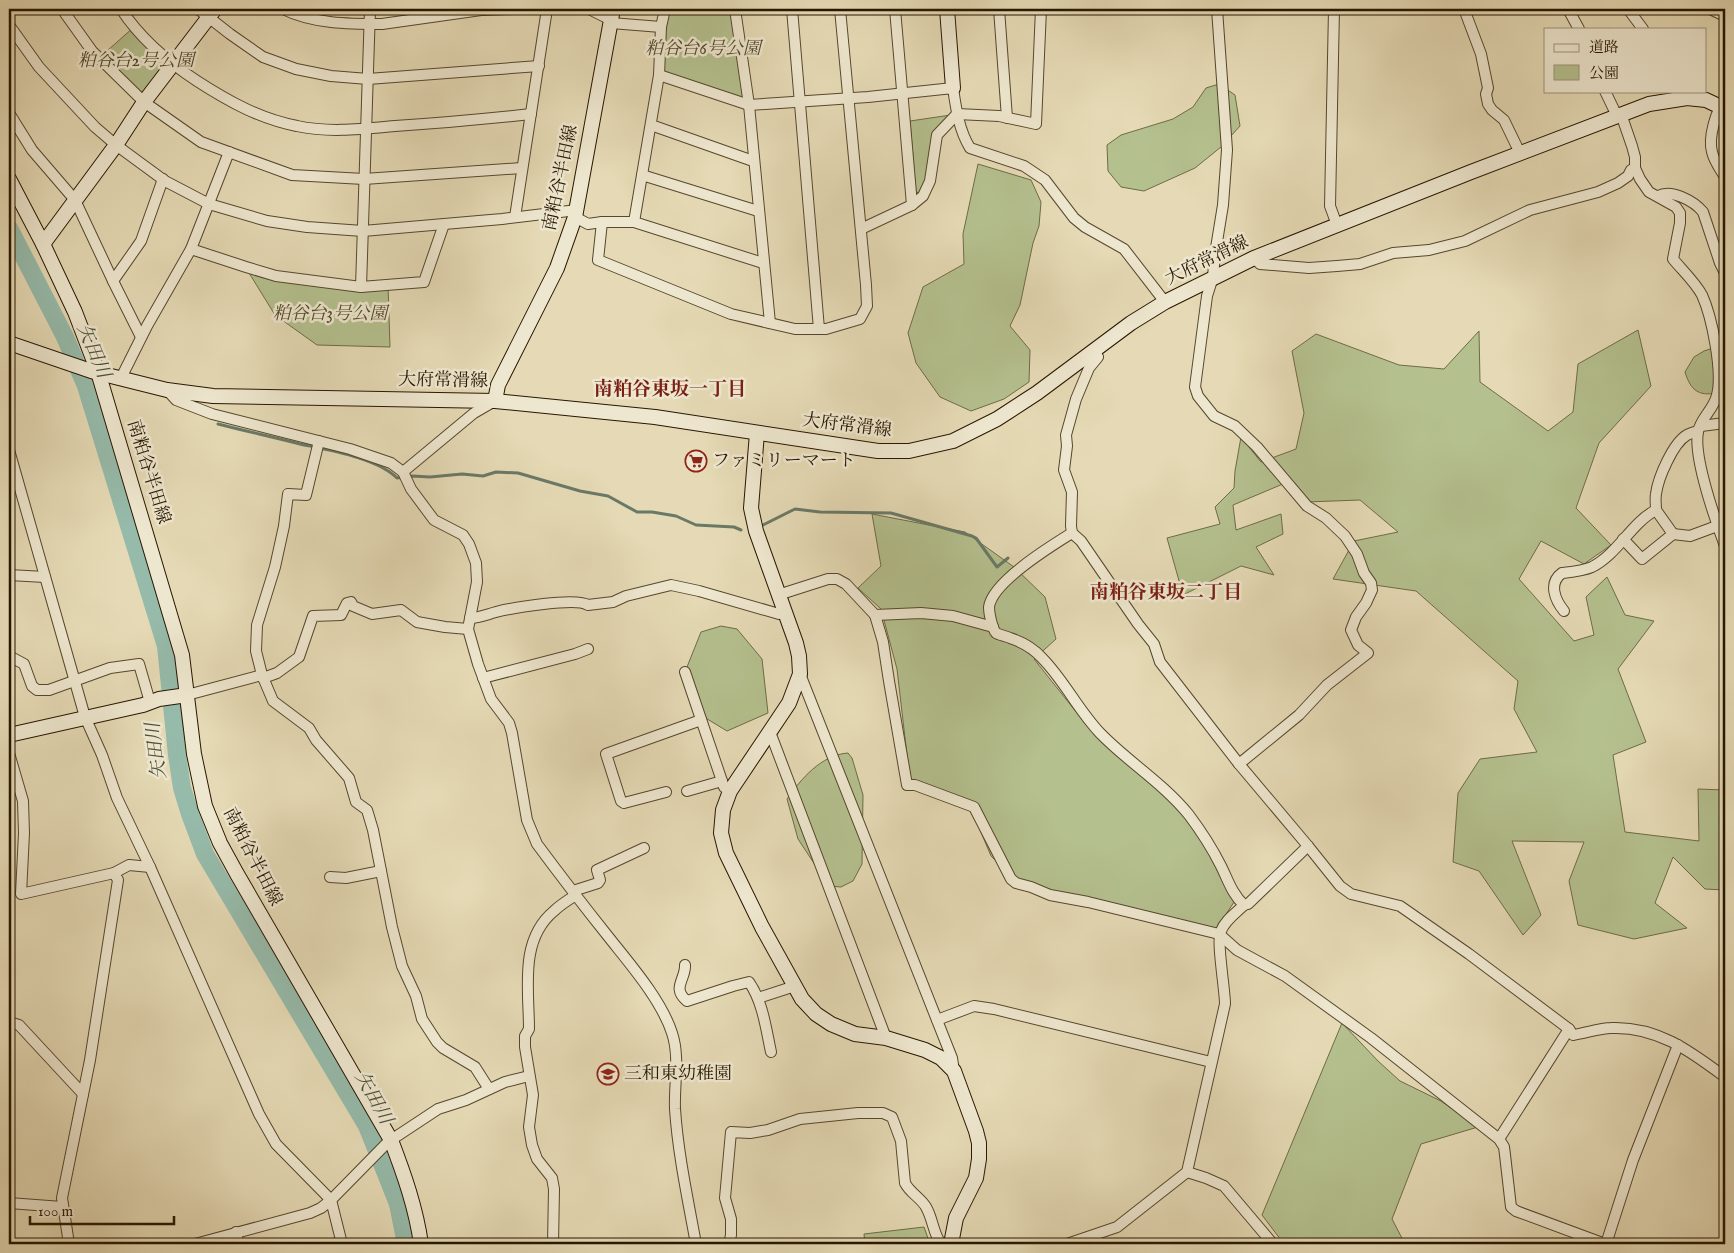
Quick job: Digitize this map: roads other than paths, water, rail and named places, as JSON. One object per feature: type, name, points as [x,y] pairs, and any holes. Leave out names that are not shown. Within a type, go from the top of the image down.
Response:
[{"type":"main road","points":[[947,9],[953,88]]},
{"type":"main road","points":[[43,244],[116,145],[207,11]]},
{"type":"main road","name":"南粕谷半田線","points":[[495,401],[498,385],[557,268],[576,214],[612,17]]},
{"type":"main road","name":"大府常滑線","points":[[9,343],[95,372],[167,390],[213,396],[495,401],[655,416],[878,451],[909,451],[952,441],[997,419],[1037,393],[1131,323],[1166,302],[1254,258],[1650,104],[1686,94],[1724,105]]},
{"type":"main road","name":"南粕谷半田線","points":[[9,180],[43,244],[75,312],[95,372],[182,655],[194,754],[205,806],[220,843],[237,874],[389,1141],[408,1184],[419,1227],[421,1244]]},
{"type":"main road","points":[[757,432],[751,508],[756,531],[796,643],[800,674],[789,703],[770,732],[726,786],[721,833],[726,853],[762,927],[802,999],[816,1014],[831,1024],[855,1034],[886,1038],[925,1050],[941,1058],[954,1071],[976,1131],[979,1143],[979,1159],[976,1178],[956,1218],[951,1244]]},
{"type":"main road","points":[[9,735],[186,695]]},
{"type":"street","points":[[62,9],[92,51],[144,102],[201,142],[292,176],[364,179],[522,168]]},
{"type":"street","points":[[121,9],[130,22],[172,64],[217,94],[258,115],[296,126],[335,130],[531,114]]},
{"type":"street","points":[[283,9],[303,16],[338,23],[370,24],[382,24],[481,9],[512,9]]},
{"type":"street","points":[[361,288],[370,9]]},
{"type":"street","points":[[515,217],[547,9]]},
{"type":"street","points":[[589,9],[612,17],[661,27]]},
{"type":"street","points":[[634,222],[652,125],[659,75],[661,27],[665,9]]},
{"type":"street","points":[[736,9],[748,105],[770,323]]},
{"type":"street","points":[[792,9],[819,329]]},
{"type":"street","points":[[602,222],[598,260],[731,314],[794,329],[826,329],[860,319],[867,306],[862,229],[840,9]]},
{"type":"street","points":[[895,9],[912,205]]},
{"type":"street","points":[[999,9],[1007,118]]},
{"type":"street","points":[[862,229],[912,205],[923,196],[930,181],[937,134],[957,114],[1000,116],[1036,124],[1041,9]]},
{"type":"street","points":[[1218,9],[1227,150],[1223,205],[1215,254],[1214,277],[1207,296],[1195,387],[1198,396],[1214,416],[1235,426],[1257,447],[1307,506],[1326,518],[1345,536],[1357,554],[1364,573],[1371,583],[1372,590],[1356,617],[1351,630],[1358,645],[1368,653],[1327,685],[1299,716],[1240,764]]},
{"type":"street","points":[[1334,9],[1330,206],[1337,225]]},
{"type":"street","points":[[1464,9],[1480,54],[1488,88],[1486,94],[1488,104],[1504,120],[1520,153]]},
{"type":"street","points":[[1568,9],[1578,28]]},
{"type":"street","points":[[1628,9],[1642,28]]},
{"type":"street","points":[[1710,9],[1725,16]]},
{"type":"street","points":[[207,11],[230,34],[263,57],[296,69],[331,76],[368,79],[539,66]]},
{"type":"street","points":[[9,25],[39,67],[95,127],[116,145],[163,179],[210,204],[267,221],[307,227],[363,231],[515,217],[576,214],[588,224],[634,222],[763,263]]},
{"type":"street","points":[[659,75],[748,105],[902,94],[953,88],[957,114],[965,140],[970,148],[1024,166],[1045,180],[1071,214],[1080,222],[1124,249],[1166,302]]},
{"type":"street","points":[[1606,92],[1619,115],[1635,157],[1635,168],[1644,186],[1649,192],[1676,207],[1680,213],[1674,259],[1701,293],[1705,303],[1718,356],[1720,374],[1717,396],[1699,428],[1699,458],[1717,526],[1725,546]]},
{"type":"street","points":[[1724,105],[1712,136],[1711,151],[1725,177]]},
{"type":"street","points":[[9,113],[32,150],[75,200],[141,338]]},
{"type":"street","points":[[652,125],[753,161]]},
{"type":"street","points":[[121,378],[191,249],[229,152]]},
{"type":"street","points":[[1254,258],[1260,264],[1309,268],[1360,264],[1385,255],[1430,250],[1465,240],[1530,210],[1598,192],[1618,183],[1635,168]]},
{"type":"street","points":[[642,175],[758,211]]},
{"type":"street","points":[[113,281],[141,241],[163,179]]},
{"type":"street","points":[[1658,196],[1664,193],[1671,194],[1699,207],[1720,247],[1720,263],[1725,273]]},
{"type":"street","points":[[191,249],[276,276],[361,288],[424,282],[444,224]]},
{"type":"street","points":[[1094,350],[1098,357],[1089,368],[1076,399],[1066,435],[1067,446],[1064,470],[1072,492],[1070,526],[1072,533],[1081,541],[1154,644],[1160,662],[1240,764],[1340,886],[1351,894],[1400,906],[1469,954],[1569,1029],[1573,1034],[1627,1027],[1651,1031],[1670,1039],[1725,1077]]},
{"type":"street","points":[[167,390],[176,400],[212,414],[350,449],[391,463],[404,472],[411,489],[434,520],[463,535],[469,544],[476,563],[477,582],[468,629],[491,699],[508,723],[512,733],[527,819],[537,844],[638,974],[665,1014],[672,1033],[676,1048],[675,1108],[696,1244]]},
{"type":"street","points":[[212,414],[209,405],[213,396]]},
{"type":"street","points":[[404,472],[474,413],[495,401]]},
{"type":"street","points":[[1673,534],[1656,510],[1655,496],[1666,466],[1677,445],[1686,435],[1699,428],[1725,423]]},
{"type":"street","points":[[319,442],[306,495],[288,494],[284,526],[275,567],[257,625],[256,651],[263,677],[273,701],[309,728],[316,740],[348,778],[356,802],[366,810],[373,830],[392,927],[402,966],[416,996],[422,1019],[437,1042],[443,1048],[475,1067],[489,1088]]},
{"type":"street","points":[[9,450],[85,718],[102,755],[117,798],[150,866],[259,1114],[276,1144],[331,1200],[342,1244]]},
{"type":"street","points":[[1564,611],[1554,590],[1554,581],[1558,576],[1562,573],[1590,568],[1595,565],[1623,540],[1646,515],[1656,510]]},
{"type":"street","points":[[1623,540],[1642,559],[1673,534],[1690,536],[1717,526]]},
{"type":"street","points":[[1072,533],[1021,568],[995,592],[989,607],[993,627],[996,633],[1019,641],[1038,653],[1099,732],[1164,787],[1189,815],[1204,836],[1236,897],[1244,905]]},
{"type":"street","points":[[9,575],[45,577]]},
{"type":"street","points":[[778,595],[828,579],[837,579],[846,584],[876,615],[883,642],[888,681],[908,785],[915,785],[974,807],[1011,879],[1016,884],[1031,887],[1050,895],[1088,902],[1219,934],[1237,950],[1285,976],[1371,1038],[1499,1139],[1504,1147],[1511,1207],[1516,1211],[1606,1244],[1633,1160],[1678,1045]]},
{"type":"street","points":[[470,618],[531,606],[570,603],[585,603],[588,605],[613,602],[626,596],[671,586],[699,591],[779,614]]},
{"type":"street","points":[[186,695],[277,673],[299,657],[313,616],[341,615],[347,604],[351,602],[353,606],[372,614],[400,610],[417,622],[445,628],[468,629]]},
{"type":"street","points":[[876,615],[921,613],[953,616],[993,627]]},
{"type":"street","points":[[483,678],[588,649]]},
{"type":"street","points":[[9,656],[24,664],[32,686],[37,690],[49,690],[110,668],[139,664],[155,701]]},
{"type":"street","points":[[685,672],[726,786],[687,791]]},
{"type":"street","points":[[800,674],[952,1058],[954,1071]]},
{"type":"street","points":[[666,792],[624,803],[621,801],[606,754],[701,720]]},
{"type":"street","points":[[770,732],[886,1038]]},
{"type":"street","points":[[9,753],[23,801],[24,833],[21,894],[114,873],[129,865],[150,866]]},
{"type":"street","points":[[1067,1244],[1116,1227],[1187,1172],[1225,1004],[1219,934],[1224,924],[1244,905],[1248,904],[1308,846]]},
{"type":"street","points":[[554,1244],[554,1190],[552,1178],[540,1164],[532,1145],[529,1127],[533,1095],[525,1036],[529,1028],[528,971],[530,950],[536,933],[552,912],[574,893],[598,883],[600,880],[597,870],[644,848]]},
{"type":"street","points":[[330,877],[346,878],[381,871]]},
{"type":"street","points":[[69,1244],[62,1198],[83,1094],[118,880],[114,873]]},
{"type":"street","points":[[685,965],[679,987],[683,998],[687,1001],[749,982],[758,998],[771,1052]]},
{"type":"street","points":[[758,998],[795,986]]},
{"type":"street","points":[[937,1020],[974,1006],[989,1008],[1212,1062]]},
{"type":"street","points":[[9,1022],[19,1025],[83,1094]]},
{"type":"street","points":[[1499,1139],[1569,1029]]},
{"type":"street","points":[[196,1244],[310,1213],[321,1208],[389,1141],[438,1109],[466,1100],[505,1082],[529,1076]]},
{"type":"street","points":[[729,1244],[732,1235],[731,1219],[725,1198],[731,1132],[750,1133],[768,1130],[800,1119],[858,1113],[883,1113],[892,1117],[901,1141],[905,1183],[926,1205],[937,1238],[942,1244]]},
{"type":"street","points":[[1187,1172],[1224,1186],[1273,1244]]},
{"type":"street","points":[[9,1203],[62,1206]]},
{"type":"street","points":[[236,1232],[238,1244]]},
{"type":"waterway","name":"矢田川","points":[[9,228],[65,337],[86,386],[166,646],[182,788],[205,854],[367,1126],[398,1204],[406,1244]]},
{"type":"waterway","points":[[218,424],[352,456],[377,465],[397,478],[462,474],[483,476],[496,472],[518,473],[580,491],[608,496],[637,512],[652,512],[676,516],[696,525],[734,527],[741,530]]},
{"type":"waterway","points":[[763,525],[795,509],[820,512],[891,513],[976,538],[997,567],[1008,558]]},
{"type":"place","name":"ファミリーマート","points":[[696,461]]},
{"type":"place","name":"三和東幼稚園","points":[[608,1074]]},
{"type":"district","name":"南粕谷東坂一丁目","points":[[670,390]]},
{"type":"district","name":"南粕谷東坂二丁目","points":[[1166,593]]},
{"type":"park label","name":"粕谷台6号公園","points":[[703,49]]},
{"type":"park label","name":"粕谷台2号公園","points":[[136,61]]},
{"type":"park label","name":"粕谷台3号公園","points":[[330,314]]}]
